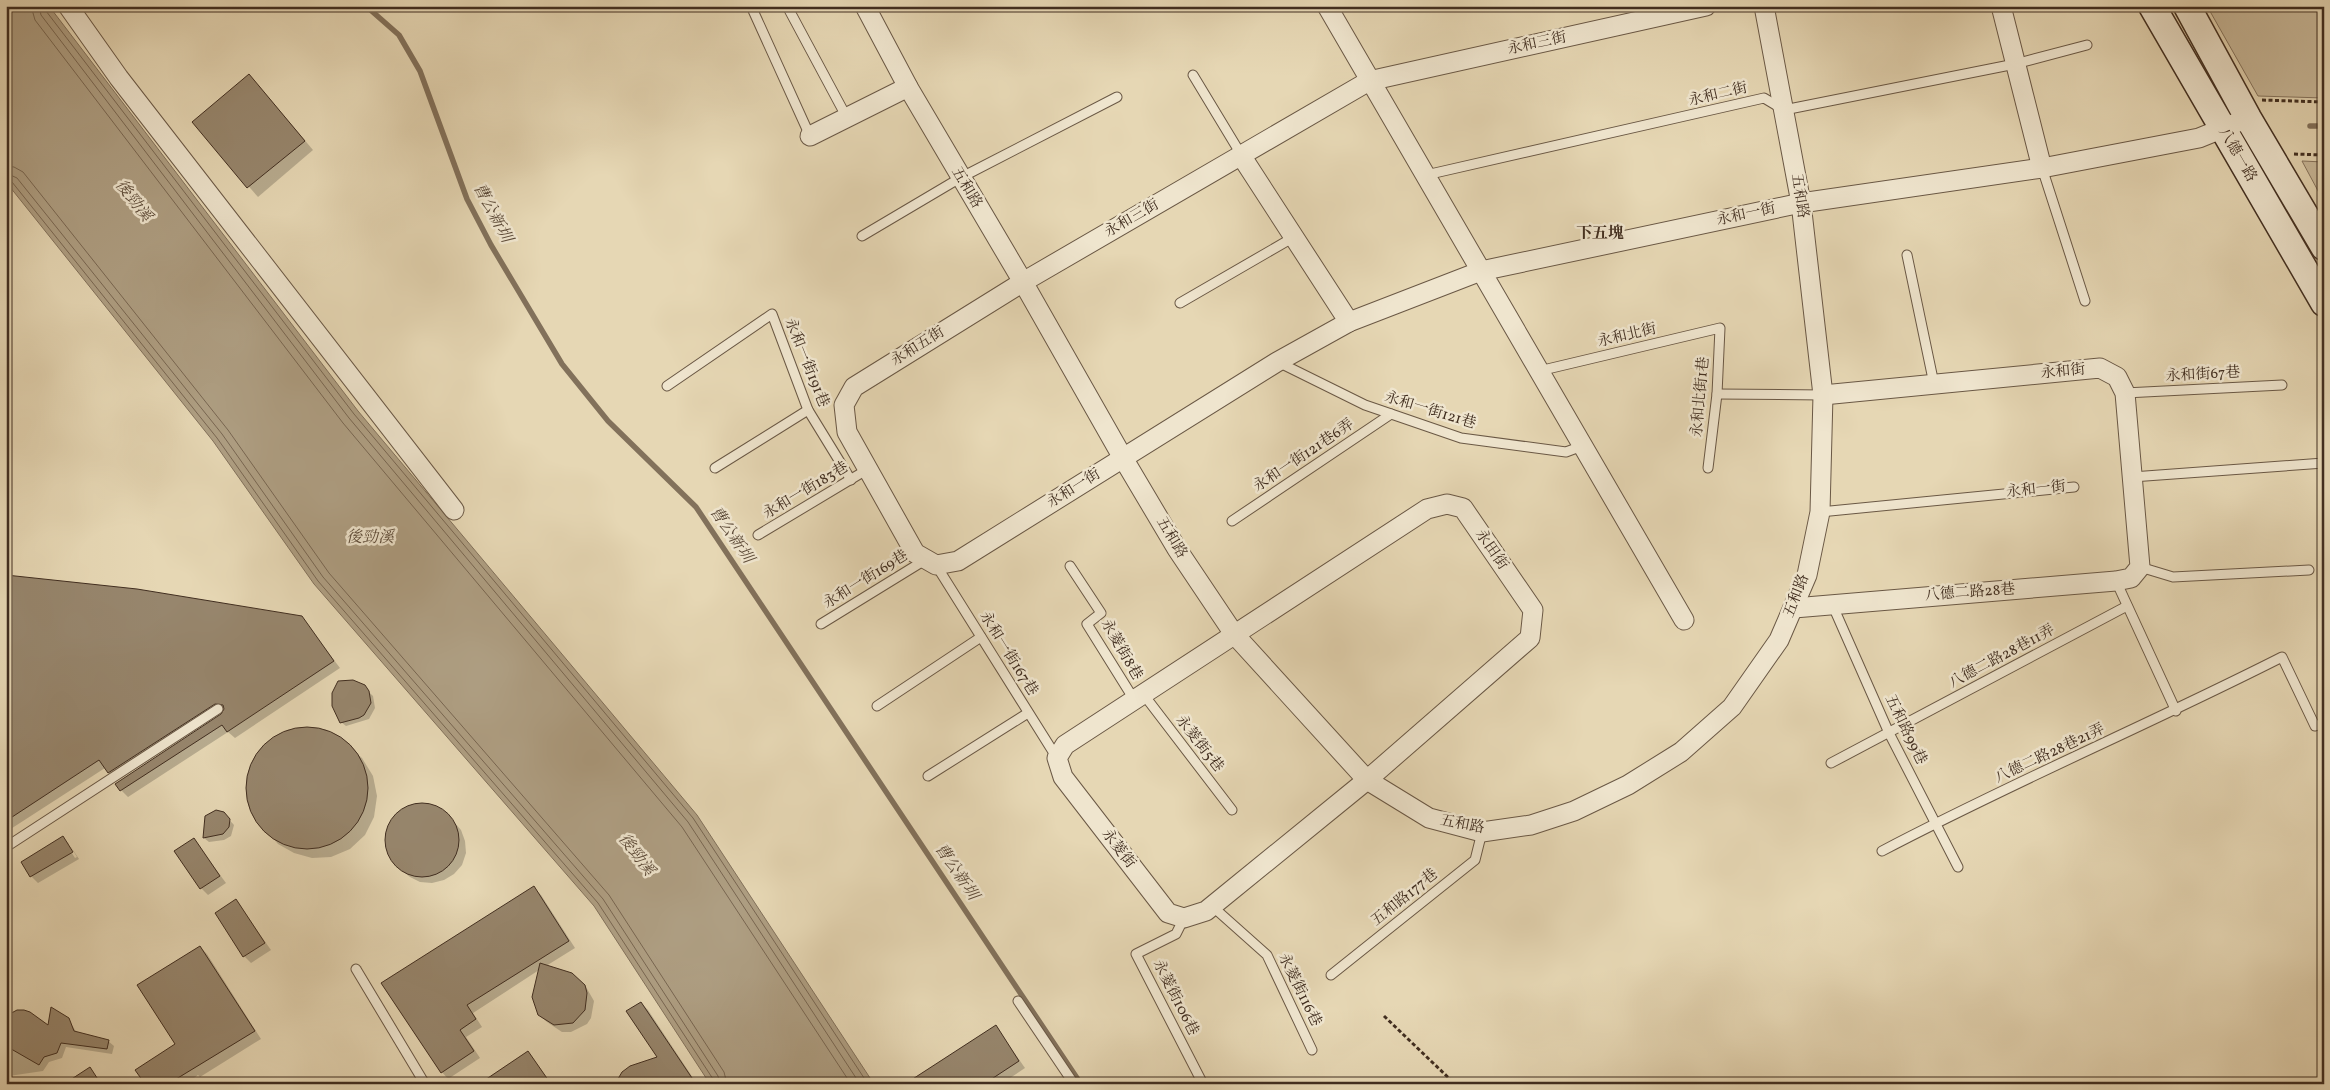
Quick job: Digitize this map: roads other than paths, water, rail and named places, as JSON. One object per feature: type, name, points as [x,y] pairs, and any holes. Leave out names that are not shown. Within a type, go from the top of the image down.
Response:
[{"type":"street","points":[[68,6],[118,78],[454,510]]},
{"type":"street","name":"五和路","points":[[865,6],[908,87],[1023,282],[1123,458],[1177,549],[1234,634],[1367,780],[1429,818],[1482,832],[1531,825],[1574,811],[1628,785],[1681,752],[1732,708],[1779,640],[1807,575],[1820,512],[1823,395],[1801,203],[1764,6]]},
{"type":"street","points":[[1326,6],[1684,620]]},
{"type":"street","name":"永和三街","points":[[1023,282],[1242,157],[1369,81],[1706,6]]},
{"type":"street","points":[[2001,6],[2042,168]]},
{"type":"street","name":"八德一路","points":[[2152,6],[2324,303]]},
{"type":"street","name":"八德一路","points":[[2187,6],[2243,109],[2324,247]]},
{"type":"street","points":[[810,136],[846,116],[908,87]]},
{"type":"street","name":"永和一街","points":[[931,562],[958,560],[1278,362],[1348,322],[1481,271],[1801,203],[2042,168],[2199,138],[2223,130],[2243,109]]},
{"type":"street","points":[[1242,157],[1348,322]]},
{"type":"street","name":"永和五街","points":[[868,469],[847,432],[844,405],[854,387],[1023,282]]},
{"type":"street","name":"永和街","points":[[1823,395],[2100,368],[2117,377],[2125,393]]},
{"type":"street","points":[[2125,393],[2140,567]]},
{"type":"street","points":[[868,469],[915,553],[931,562]]},
{"type":"street","name":"永田街","points":[[1234,634],[1427,509],[1446,504],[1463,508],[1533,610],[1530,638],[1367,780]]},
{"type":"street","name":"八德二路28巷","points":[[1794,608],[1832,603],[2116,581],[2131,578],[2140,567]]},
{"type":"street","points":[[1057,758],[1065,745],[1140,698],[1234,634]]},
{"type":"street","name":"永菱街","points":[[1057,758],[1063,777],[1168,913],[1184,918]]},
{"type":"street","points":[[1184,918],[1206,911],[1367,780]]},
{"type":"lane","points":[[750,6],[810,136]]},
{"type":"lane","points":[[787,6],[846,116]]},
{"type":"lane","points":[[1784,110],[2015,64],[2087,45]]},
{"type":"lane","points":[[1193,75],[1242,157]]},
{"type":"lane","points":[[862,236],[960,178],[1117,98]]},
{"type":"lane","name":"永和二街","points":[[1426,175],[1764,98],[1784,110]]},
{"type":"lane","points":[[2042,168],[2086,301]]},
{"type":"lane","points":[[1180,303],[1294,237]]},
{"type":"lane","points":[[1907,255],[1934,384]]},
{"type":"lane","name":"永和一街191巷","points":[[666,386],[772,314],[808,410],[851,480]]},
{"type":"lane","name":"永和北街","points":[[1539,371],[1720,328]]},
{"type":"lane","name":"永和北街1巷","points":[[1708,468],[1717,394],[1720,328]]},
{"type":"lane","name":"永和一街121巷","points":[[1278,362],[1365,405],[1462,438],[1566,452],[1582,446]]},
{"type":"lane","name":"永和街67巷","points":[[2125,393],[2282,385]]},
{"type":"lane","points":[[1717,394],[1823,395]]},
{"type":"lane","points":[[715,468],[808,410]]},
{"type":"lane","name":"永和一街121巷6弄","points":[[1232,520],[1391,414]]},
{"type":"lane","points":[[2132,477],[2324,463]]},
{"type":"lane","name":"永和一街183巷","points":[[758,536],[868,469]]},
{"type":"lane","name":"永和一街","points":[[1820,512],[2074,487]]},
{"type":"lane","name":"永和一街169巷","points":[[821,624],[931,562]]},
{"type":"lane","name":"永和一街167巷","points":[[931,562],[982,637],[1057,758]]},
{"type":"lane","name":"永菱街8巷","points":[[1070,566],[1101,613],[1087,624],[1140,698]]},
{"type":"lane","points":[[2140,567],[2173,577],[2309,570]]},
{"type":"lane","points":[[2116,581],[2176,710]]},
{"type":"lane","name":"五和路99巷","points":[[1832,603],[1889,733],[1958,867]]},
{"type":"lane","name":"八德二路28巷11弄","points":[[1831,763],[2127,606]]},
{"type":"lane","points":[[878,706],[982,637]]},
{"type":"lane","name":"八德二路28巷21弄","points":[[1882,851],[1936,823],[2176,710],[2282,657],[2315,726],[2324,723]]},
{"type":"lane","name":"永菱街5巷","points":[[1140,698],[1232,810]]},
{"type":"lane","points":[[6,847],[218,709]]},
{"type":"lane","points":[[928,776],[1028,712]]},
{"type":"lane","name":"五和路177巷","points":[[1331,975],[1475,860],[1482,832]]},
{"type":"lane","name":"永菱街116巷","points":[[1212,906],[1267,955],[1312,1050]]},
{"type":"lane","name":"永菱街106巷","points":[[1184,918],[1176,934],[1136,954],[1203,1084]]},
{"type":"lane","points":[[356,970],[425,1084]]},
{"type":"lane","points":[[1018,1001],[1074,1084]]},
{"type":"water","name":"後勁溪","points":[[6,6],[49,6],[358,411],[697,815],[874,1084],[710,1084],[594,906],[314,584],[213,441],[6,182]]},
{"type":"waterway","name":"曹公新圳","points":[[366,6],[399,35],[420,71],[467,199],[491,245],[562,364],[608,421],[696,507],[1081,1084]]},
{"type":"waterway","points":[[2310,126],[2324,126]]},
{"type":"district","name":"下五塊","points":[[1600,234]]}]
